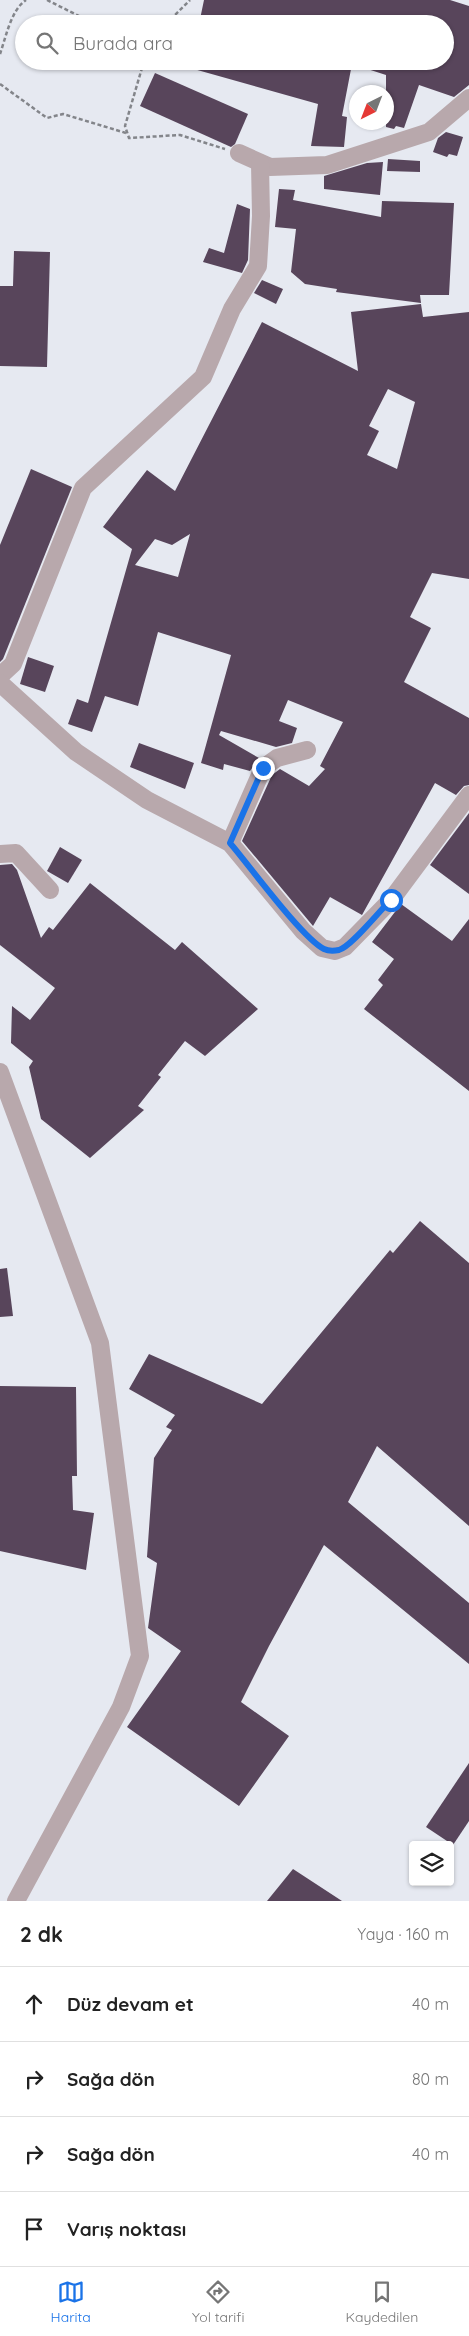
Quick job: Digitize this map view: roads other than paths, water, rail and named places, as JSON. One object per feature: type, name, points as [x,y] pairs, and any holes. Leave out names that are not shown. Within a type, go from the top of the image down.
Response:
[{"type":"street","points":[[239,153],[270,167],[327,165],[429,132],[469,98]]},
{"type":"street","points":[[0,676],[13,664],[83,488],[204,376],[232,309],[258,266],[261,216],[260,162]]},
{"type":"street","points":[[0,683],[76,752],[148,800],[230,843],[303,931],[322,948],[335,951],[345,947],[391,900],[469,795]]},
{"type":"street","points":[[230,843],[263,768],[277,758],[307,750]]},
{"type":"street","points":[[0,854],[16,853],[50,890]]},
{"type":"street","points":[[0,1072],[100,1343],[140,1656],[121,1707],[16,1901]]}]
